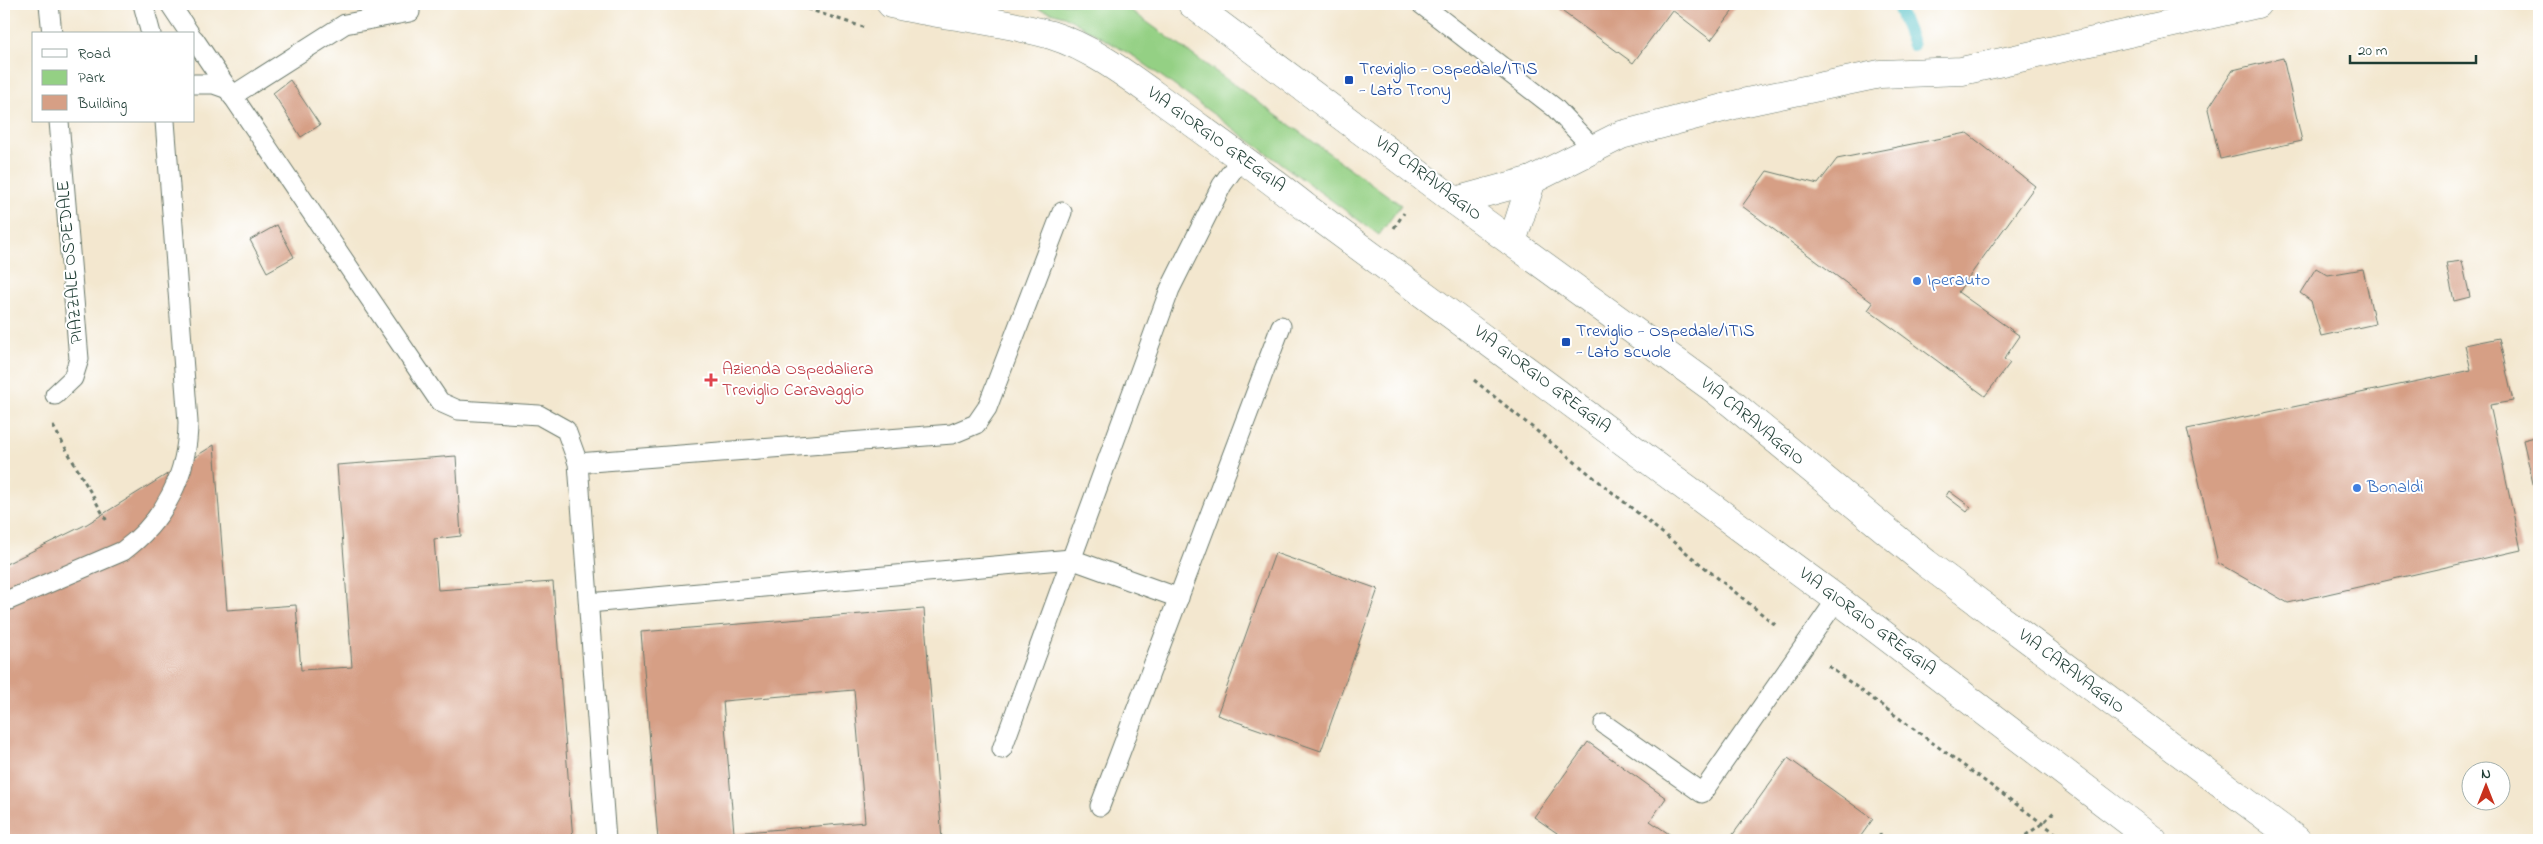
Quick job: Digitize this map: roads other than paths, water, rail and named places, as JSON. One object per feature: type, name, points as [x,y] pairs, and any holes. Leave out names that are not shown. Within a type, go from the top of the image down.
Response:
[{"type":"street","name":"VIA GIORGIO GREGGIA","points":[[891,4],[1009,25],[1051,36],[1084,48],[1242,157],[1308,209],[1837,599],[2153,840]]},
{"type":"street","name":"VIA CARAVAGGIO","points":[[1192,4],[1455,201],[1718,392],[1926,563],[2297,840]]},
{"type":"street","points":[[1455,201],[1532,180],[1621,135],[1752,101],[1880,74],[1962,70],[2257,4]]},
{"type":"street","points":[[1512,242],[1532,180]]},
{"type":"lane","points":[[49,4],[52,32]]},
{"type":"lane","points":[[143,4],[150,32]]},
{"type":"lane","points":[[170,4],[189,32]]},
{"type":"lane","points":[[1421,4],[1555,108],[1594,148]]},
{"type":"lane","points":[[230,93],[345,24],[410,12]]},
{"type":"lane","points":[[195,40],[440,402],[458,410],[539,415],[566,430],[578,463],[606,840]]},
{"type":"lane","points":[[195,84],[214,84],[230,93]]},
{"type":"lane","name":"PIAZZALE OSPEDALE","points":[[55,395],[73,378],[79,359],[59,122]]},
{"type":"lane","points":[[4,602],[123,551],[146,531],[165,508],[181,471],[188,432],[165,122]]},
{"type":"lane","points":[[1002,749],[1170,289],[1222,185],[1242,157]]},
{"type":"lane","points":[[578,463],[952,434],[976,424],[987,408],[1062,212]]},
{"type":"lane","points":[[1100,806],[1281,326]]},
{"type":"lane","points":[[589,603],[1072,558],[1179,598]]},
{"type":"lane","points":[[1604,724],[1702,793],[1837,599]]},
{"type":"waterway","points":[[1897,4],[1913,45]]},
{"type":"place","name":"Treviglio - Ospedale/ITIS - Lato Trony","points":[[1349,80]]},
{"type":"place","name":"Iperauto","points":[[1917,281]]},
{"type":"place","name":"Treviglio - Ospedale/ITIS - Lato scuole","points":[[1566,342]]},
{"type":"place","name":"Azienda Ospedaliera Treviglio Caravaggio","points":[[711,380]]},
{"type":"place","name":"Bonaldi","points":[[2357,488]]}]
